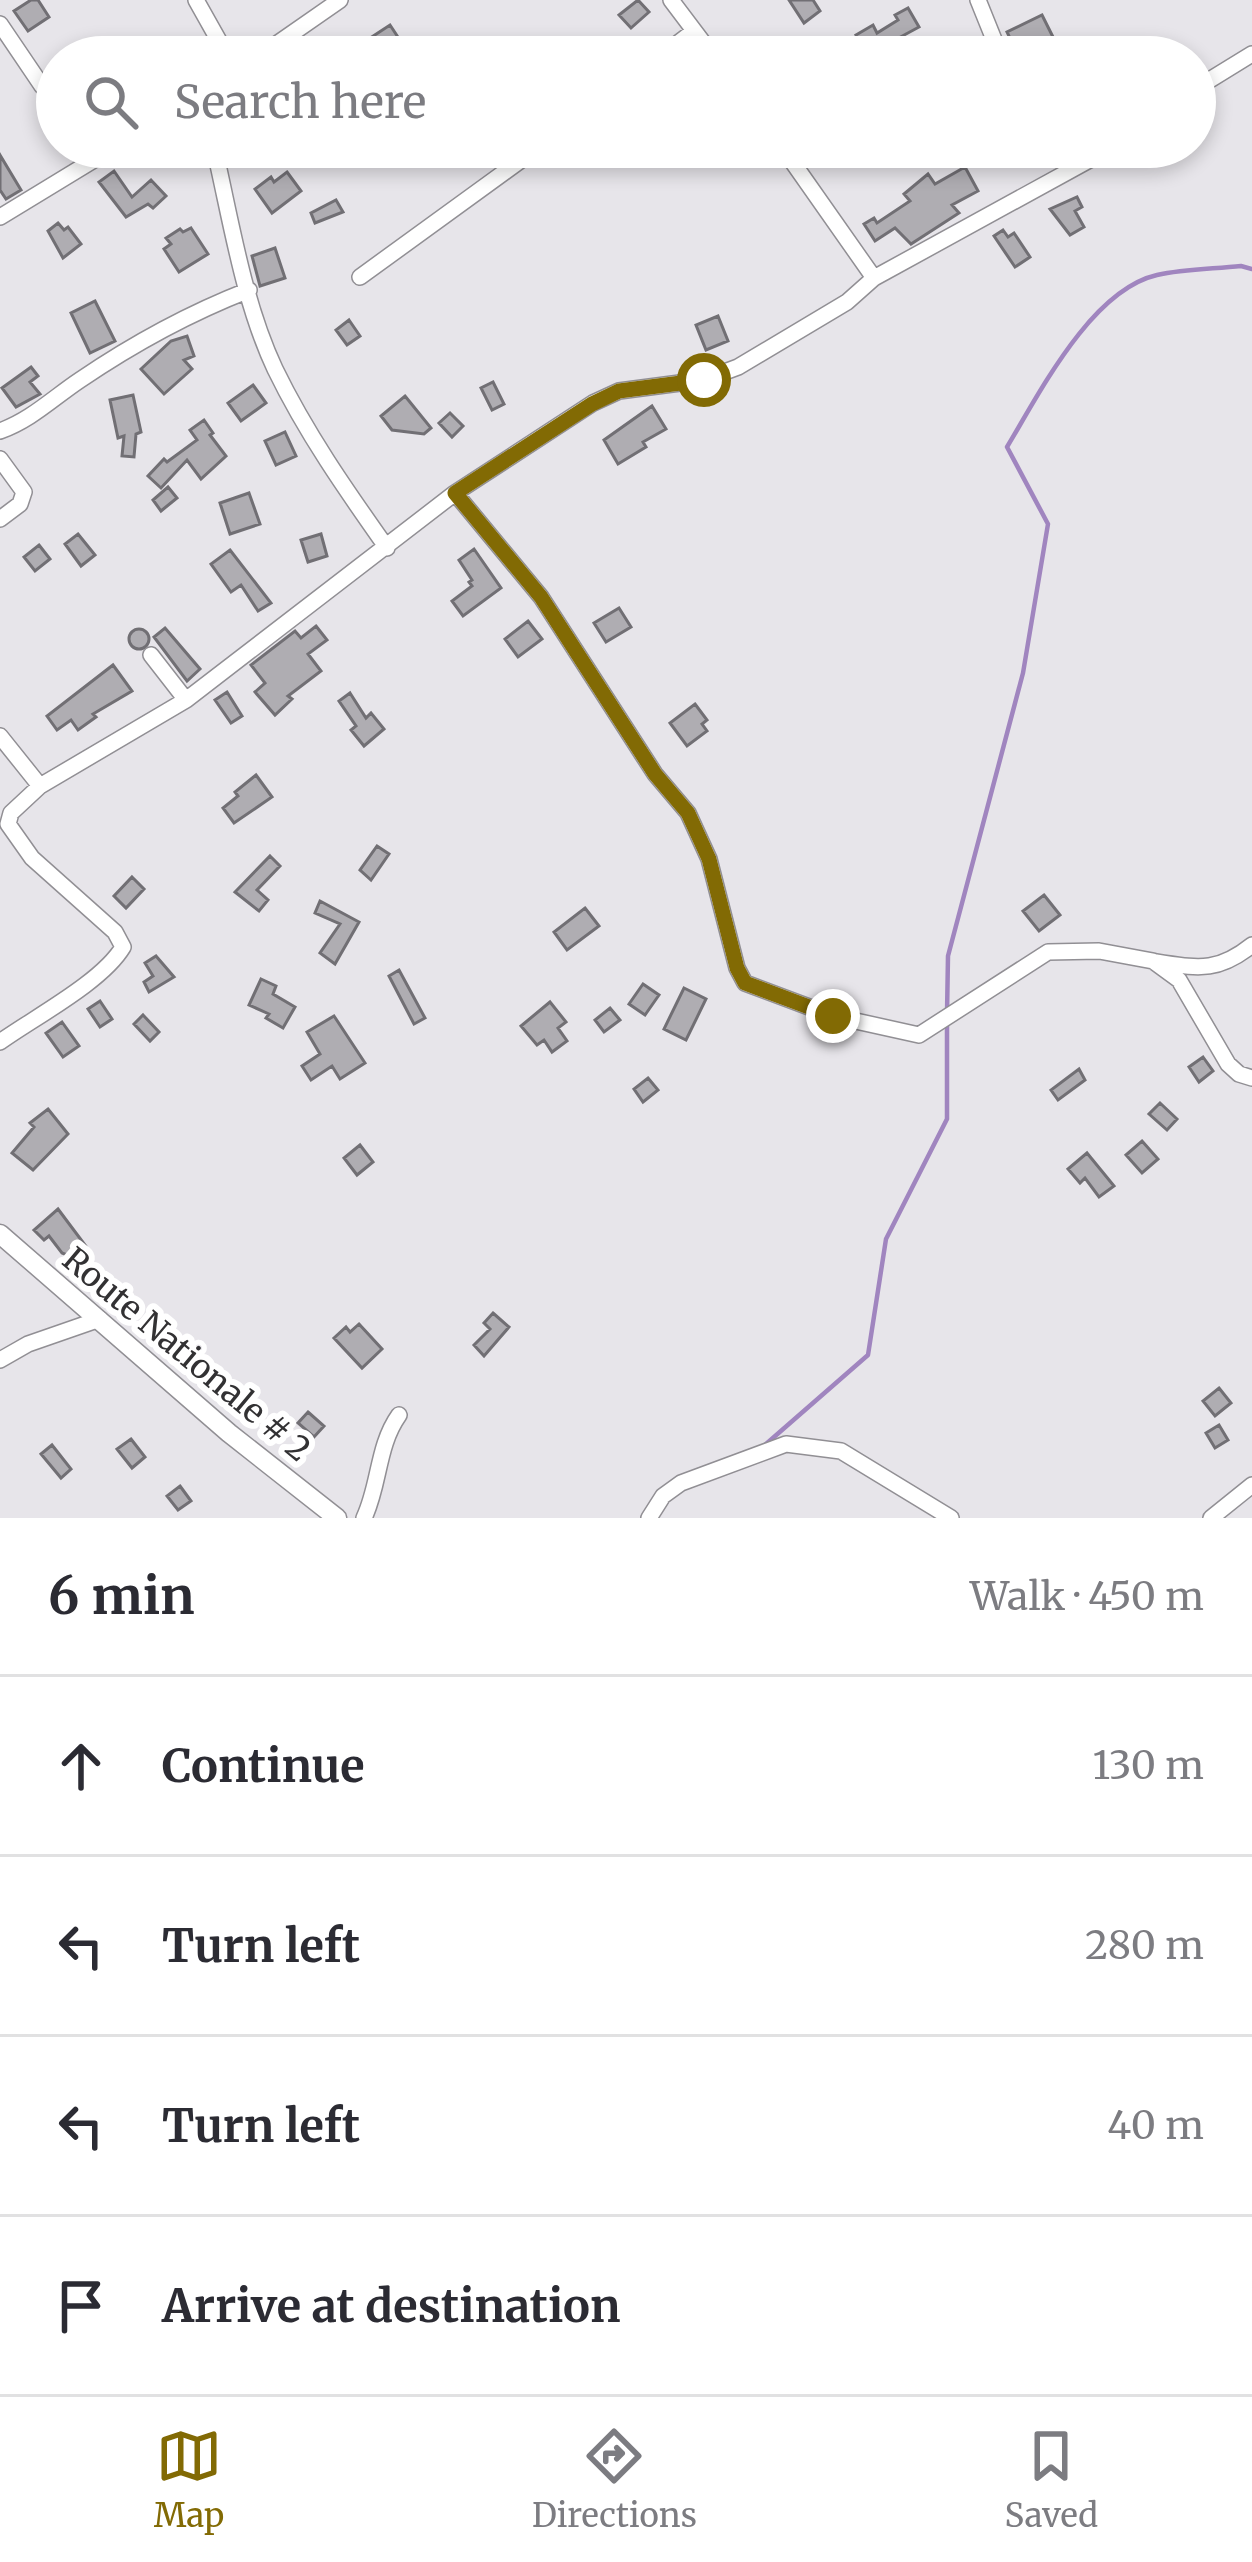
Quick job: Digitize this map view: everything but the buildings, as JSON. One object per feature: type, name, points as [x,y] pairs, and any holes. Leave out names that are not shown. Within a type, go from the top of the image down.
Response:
[{"type":"main road","name":"Route Nationale # 2","points":[[0,1234],[230,1433],[337,1518]]},
{"type":"street","points":[[196,0],[216,36]]},
{"type":"street","points":[[288,36],[340,0]]},
{"type":"street","points":[[671,0],[697,36]]},
{"type":"street","points":[[978,0],[993,36]]},
{"type":"street","points":[[0,24],[36,77]]},
{"type":"street","points":[[689,36],[694,32]]},
{"type":"street","points":[[1216,75],[1252,54]]},
{"type":"street","points":[[0,217],[80,168]]},
{"type":"street","points":[[219,168],[249,290],[274,366],[327,463],[387,548]]},
{"type":"street","points":[[360,278],[510,168]]},
{"type":"street","points":[[797,168],[874,278]]},
{"type":"street","points":[[0,1042],[116,958],[123,946],[115,932],[32,858],[8,824],[11,813],[40,786],[186,700],[455,493],[592,404],[619,391],[704,380],[738,367],[831,312],[874,278],[1075,168]]},
{"type":"street","points":[[0,430],[34,415],[80,380],[200,309],[249,290]]},
{"type":"street","points":[[0,459],[24,492],[20,504],[0,519]]},
{"type":"street","points":[[455,493],[541,597],[655,774],[688,813],[709,859],[745,983],[833,1016],[919,1035],[1048,952],[1099,951],[1200,968],[1230,963],[1252,945]]},
{"type":"street","points":[[151,655],[186,700]]},
{"type":"street","points":[[0,736],[40,786]]},
{"type":"street","points":[[1153,961],[1179,980],[1228,1064],[1252,1078]]},
{"type":"street","points":[[0,1360],[28,1344],[100,1319]]},
{"type":"street","points":[[364,1518],[373,1500],[385,1435],[399,1415]]},
{"type":"street","points":[[649,1518],[663,1496],[681,1483],[787,1444],[841,1451],[951,1518]]},
{"type":"street","points":[[1210,1518],[1252,1484]]},
{"type":"waterway","points":[[947,1014],[948,956],[1023,673],[1048,524],[1007,447],[1069,347],[1110,301],[1157,275],[1241,266],[1252,269]]},
{"type":"waterway","points":[[766,1444],[868,1355],[886,1239],[947,1119],[947,1025]]},
{"type":"route","points":[[704,380],[619,391],[455,493],[541,597],[655,774],[688,813],[709,859],[745,983],[833,1016]]}]
